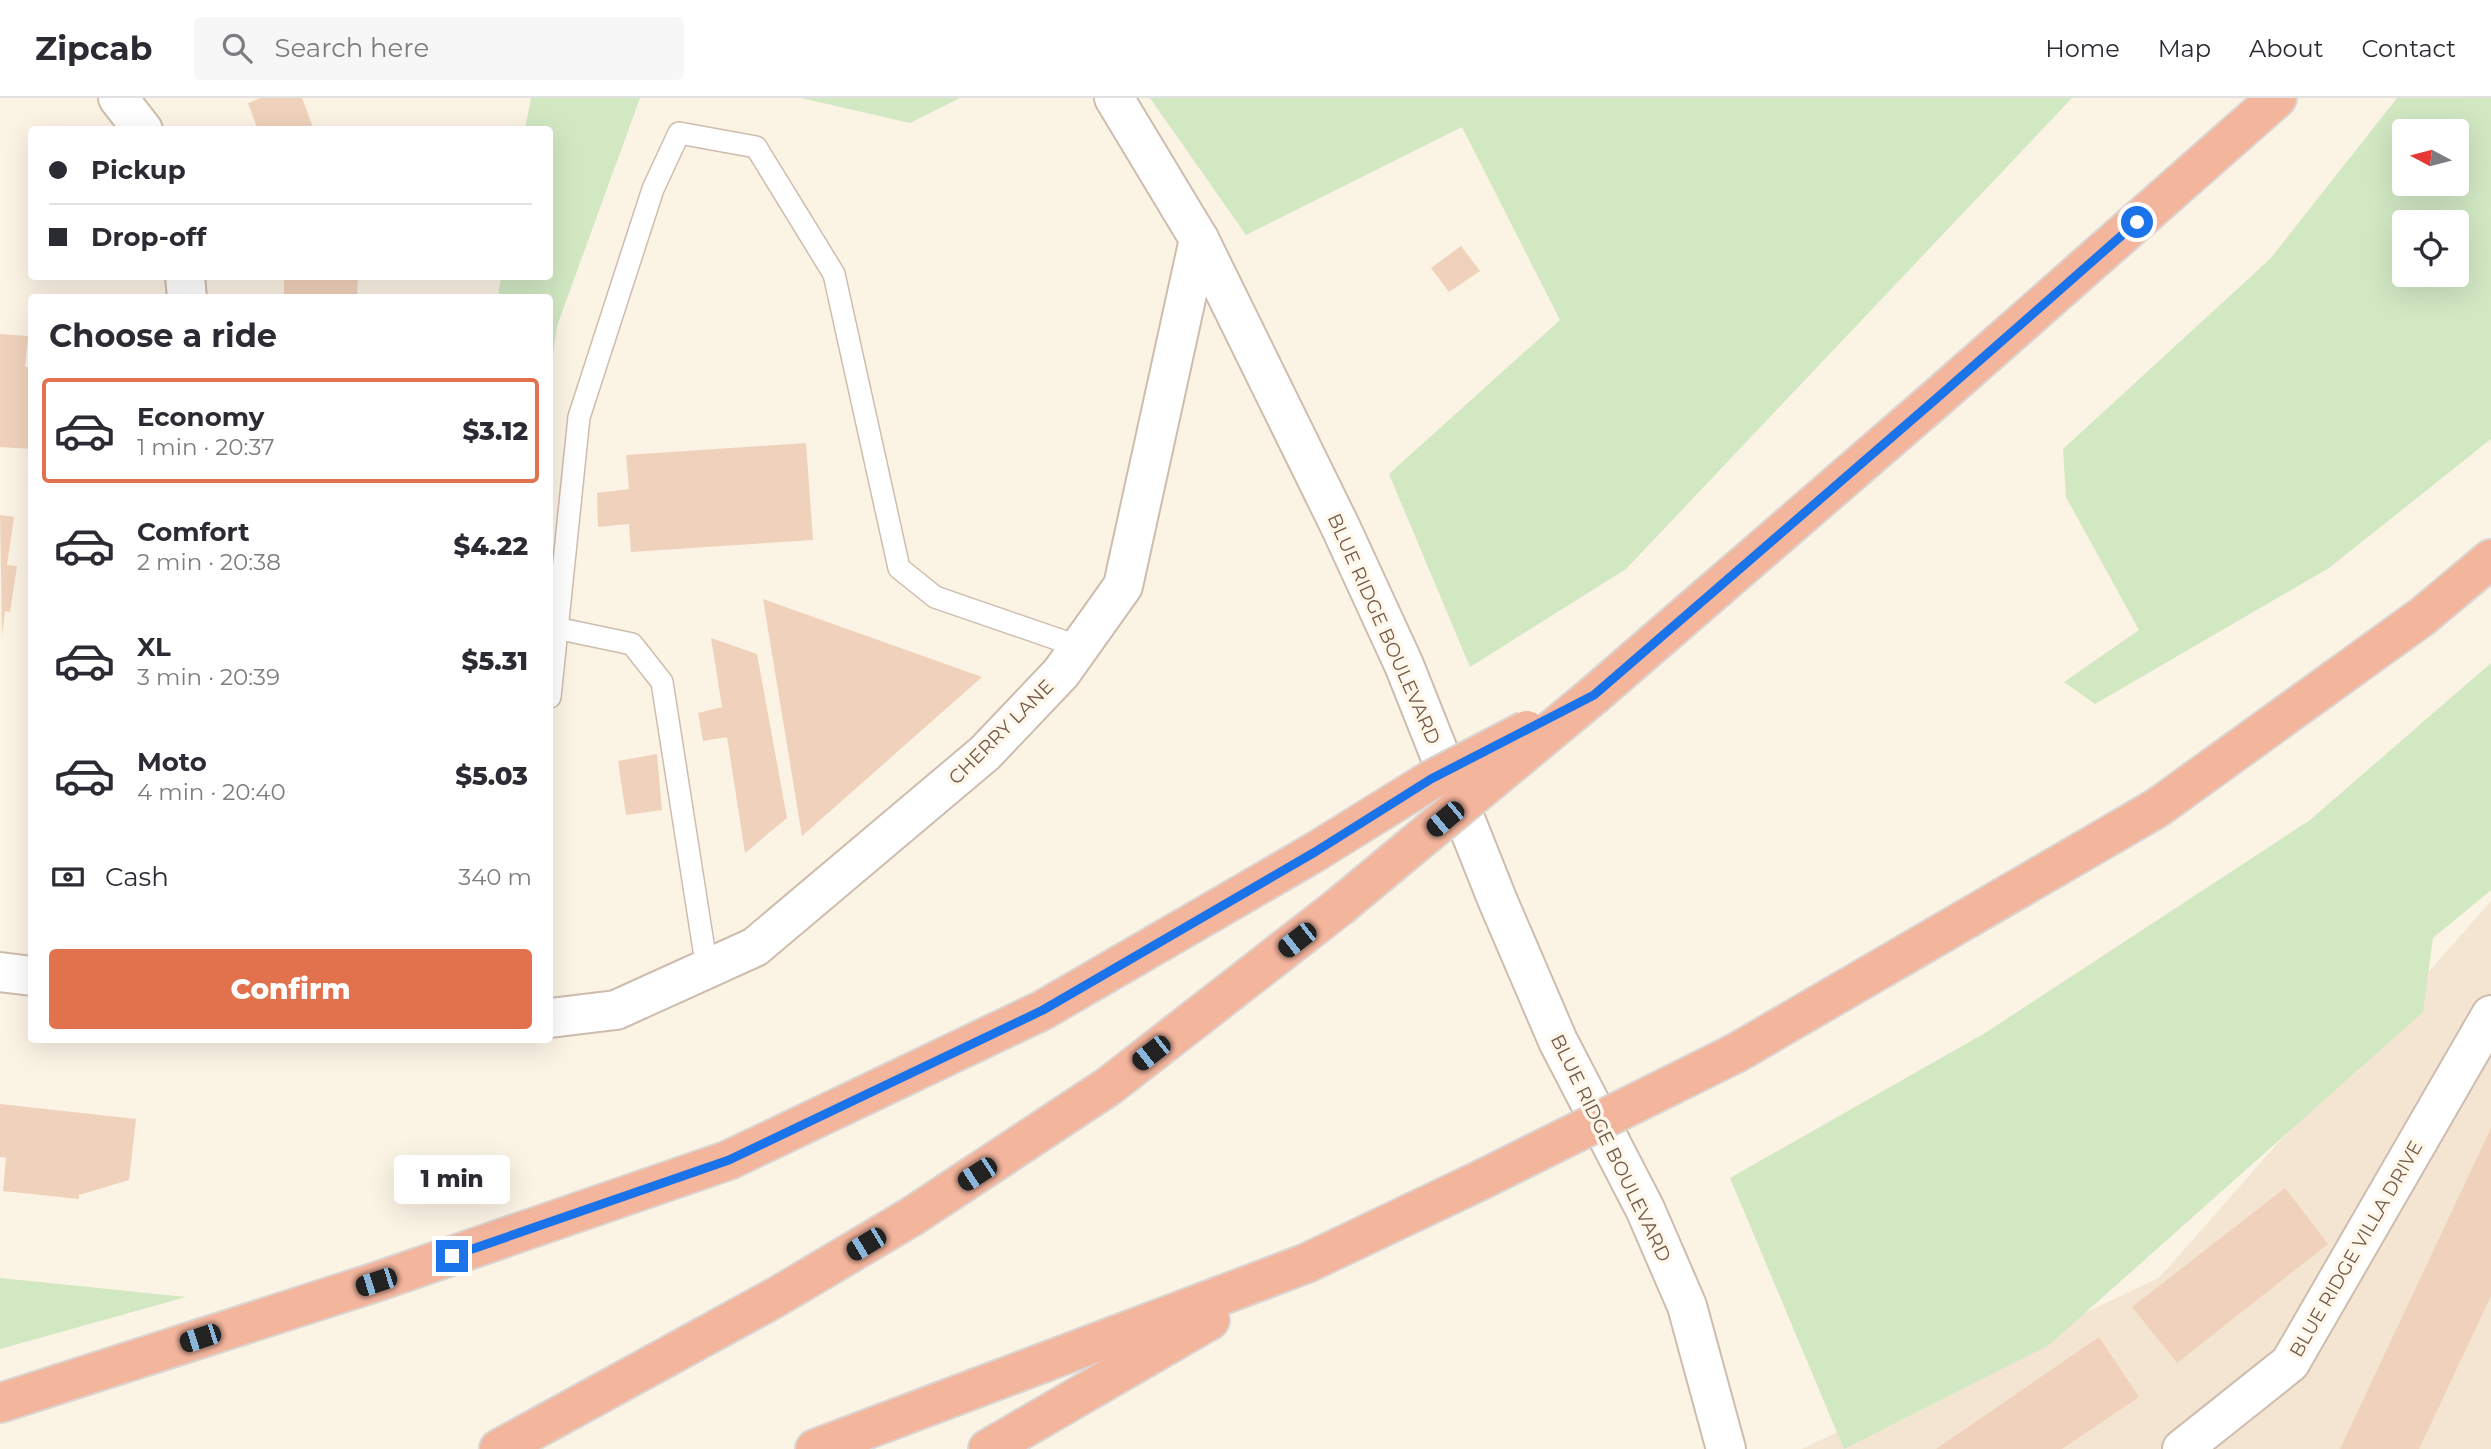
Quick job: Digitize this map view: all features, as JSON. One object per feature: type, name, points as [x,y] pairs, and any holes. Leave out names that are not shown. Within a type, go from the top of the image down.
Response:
[{"type":"highway","points":[[499,1449],[778,1296],[911,1217],[1109,1086],[1339,907],[1594,695],[1937,398],[2277,98]]},
{"type":"highway","points":[[988,1449],[1307,1263],[1736,1053],[2157,808],[2423,616],[2491,559]]},
{"type":"highway","points":[[0,1403],[376,1282],[729,1160],[1043,1010],[1315,852],[1431,779],[1594,695]]},
{"type":"highway","points":[[815,1449],[1307,1263]]},
{"type":"street","points":[[118,98],[140,126]]},
{"type":"street","name":"BLUE RIDGE BOULEVARD","points":[[1114,98],[1199,239],[1334,514],[1404,665],[1497,899],[1558,1041],[1645,1209],[1687,1306],[1726,1449]]},
{"type":"street","name":"CHERRY LANE","points":[[553,1018],[616,1010],[755,947],[985,753],[1061,673],[1123,586],[1199,239]]},
{"type":"street","points":[[0,972],[28,976]]},
{"type":"street","name":"BLUE RIDGE VILLA DRIVE","points":[[2182,1449],[2290,1363],[2491,1015]]},
{"type":"lane","points":[[553,662],[579,417],[653,189],[680,133],[756,147],[834,274],[899,568],[935,597],[1080,647]]},
{"type":"lane","points":[[556,628],[632,644],[662,682],[707,969]]},
{"type":"shaded area","points":[[2491,901],[2491,1449],[1802,1449],[2160,1277]]},
{"type":"green space","points":[[531,98],[640,98],[557,326],[553,356],[553,294],[498,294],[501,280],[553,280],[553,126],[526,126]]},
{"type":"green space","points":[[801,98],[960,98],[910,123]]},
{"type":"green space","points":[[1150,98],[2072,98],[1626,569],[1470,667],[1389,474],[1560,320],[1462,127],[1246,235]]},
{"type":"green space","points":[[2397,98],[2491,98],[2491,439],[2329,568],[2095,704],[2064,682],[2139,630],[2066,497],[2063,449],[2270,259]]},
{"type":"green space","points":[[2491,663],[2491,890],[2433,938],[2423,1012],[2049,1345],[1844,1449],[1730,1178],[1985,1033],[2310,820]]},
{"type":"green space","points":[[0,1278],[186,1297],[0,1349]]},
{"type":"building","points":[[261,98],[302,98],[312,126],[257,126],[248,103]]},
{"type":"building","points":[[1461,246],[1480,271],[1449,292],[1431,268]]},
{"type":"building","points":[[284,280],[358,280],[357,294],[284,294]]},
{"type":"building","points":[[0,334],[28,336],[25,367],[28,367],[28,449],[0,447]]},
{"type":"building","points":[[806,443],[813,540],[631,552],[629,524],[598,527],[597,493],[629,489],[626,455]]},
{"type":"building","points":[[0,515],[14,517],[7,565],[17,566],[10,612],[5,611],[2,636]]},
{"type":"building","points":[[763,599],[982,677],[802,836]]},
{"type":"building","points":[[711,638],[757,654],[787,818],[745,853],[727,737],[703,741],[698,713],[722,707]]},
{"type":"building","points":[[657,754],[662,810],[626,815],[618,761]]},
{"type":"building","points":[[0,1104],[136,1119],[129,1180],[79,1195],[79,1199],[3,1191],[6,1158],[0,1157]]},
{"type":"building","points":[[2491,1128],[2491,1296],[2419,1449],[2340,1449]]},
{"type":"building","points":[[2285,1188],[2328,1244],[2177,1363],[2132,1307]]},
{"type":"building","points":[[2099,1337],[2139,1397],[2062,1449],[1936,1449]]},
{"type":"route","points":[[452,1256],[729,1160],[1043,1010],[1315,852],[1431,779],[1594,695],[2137,222]]}]
